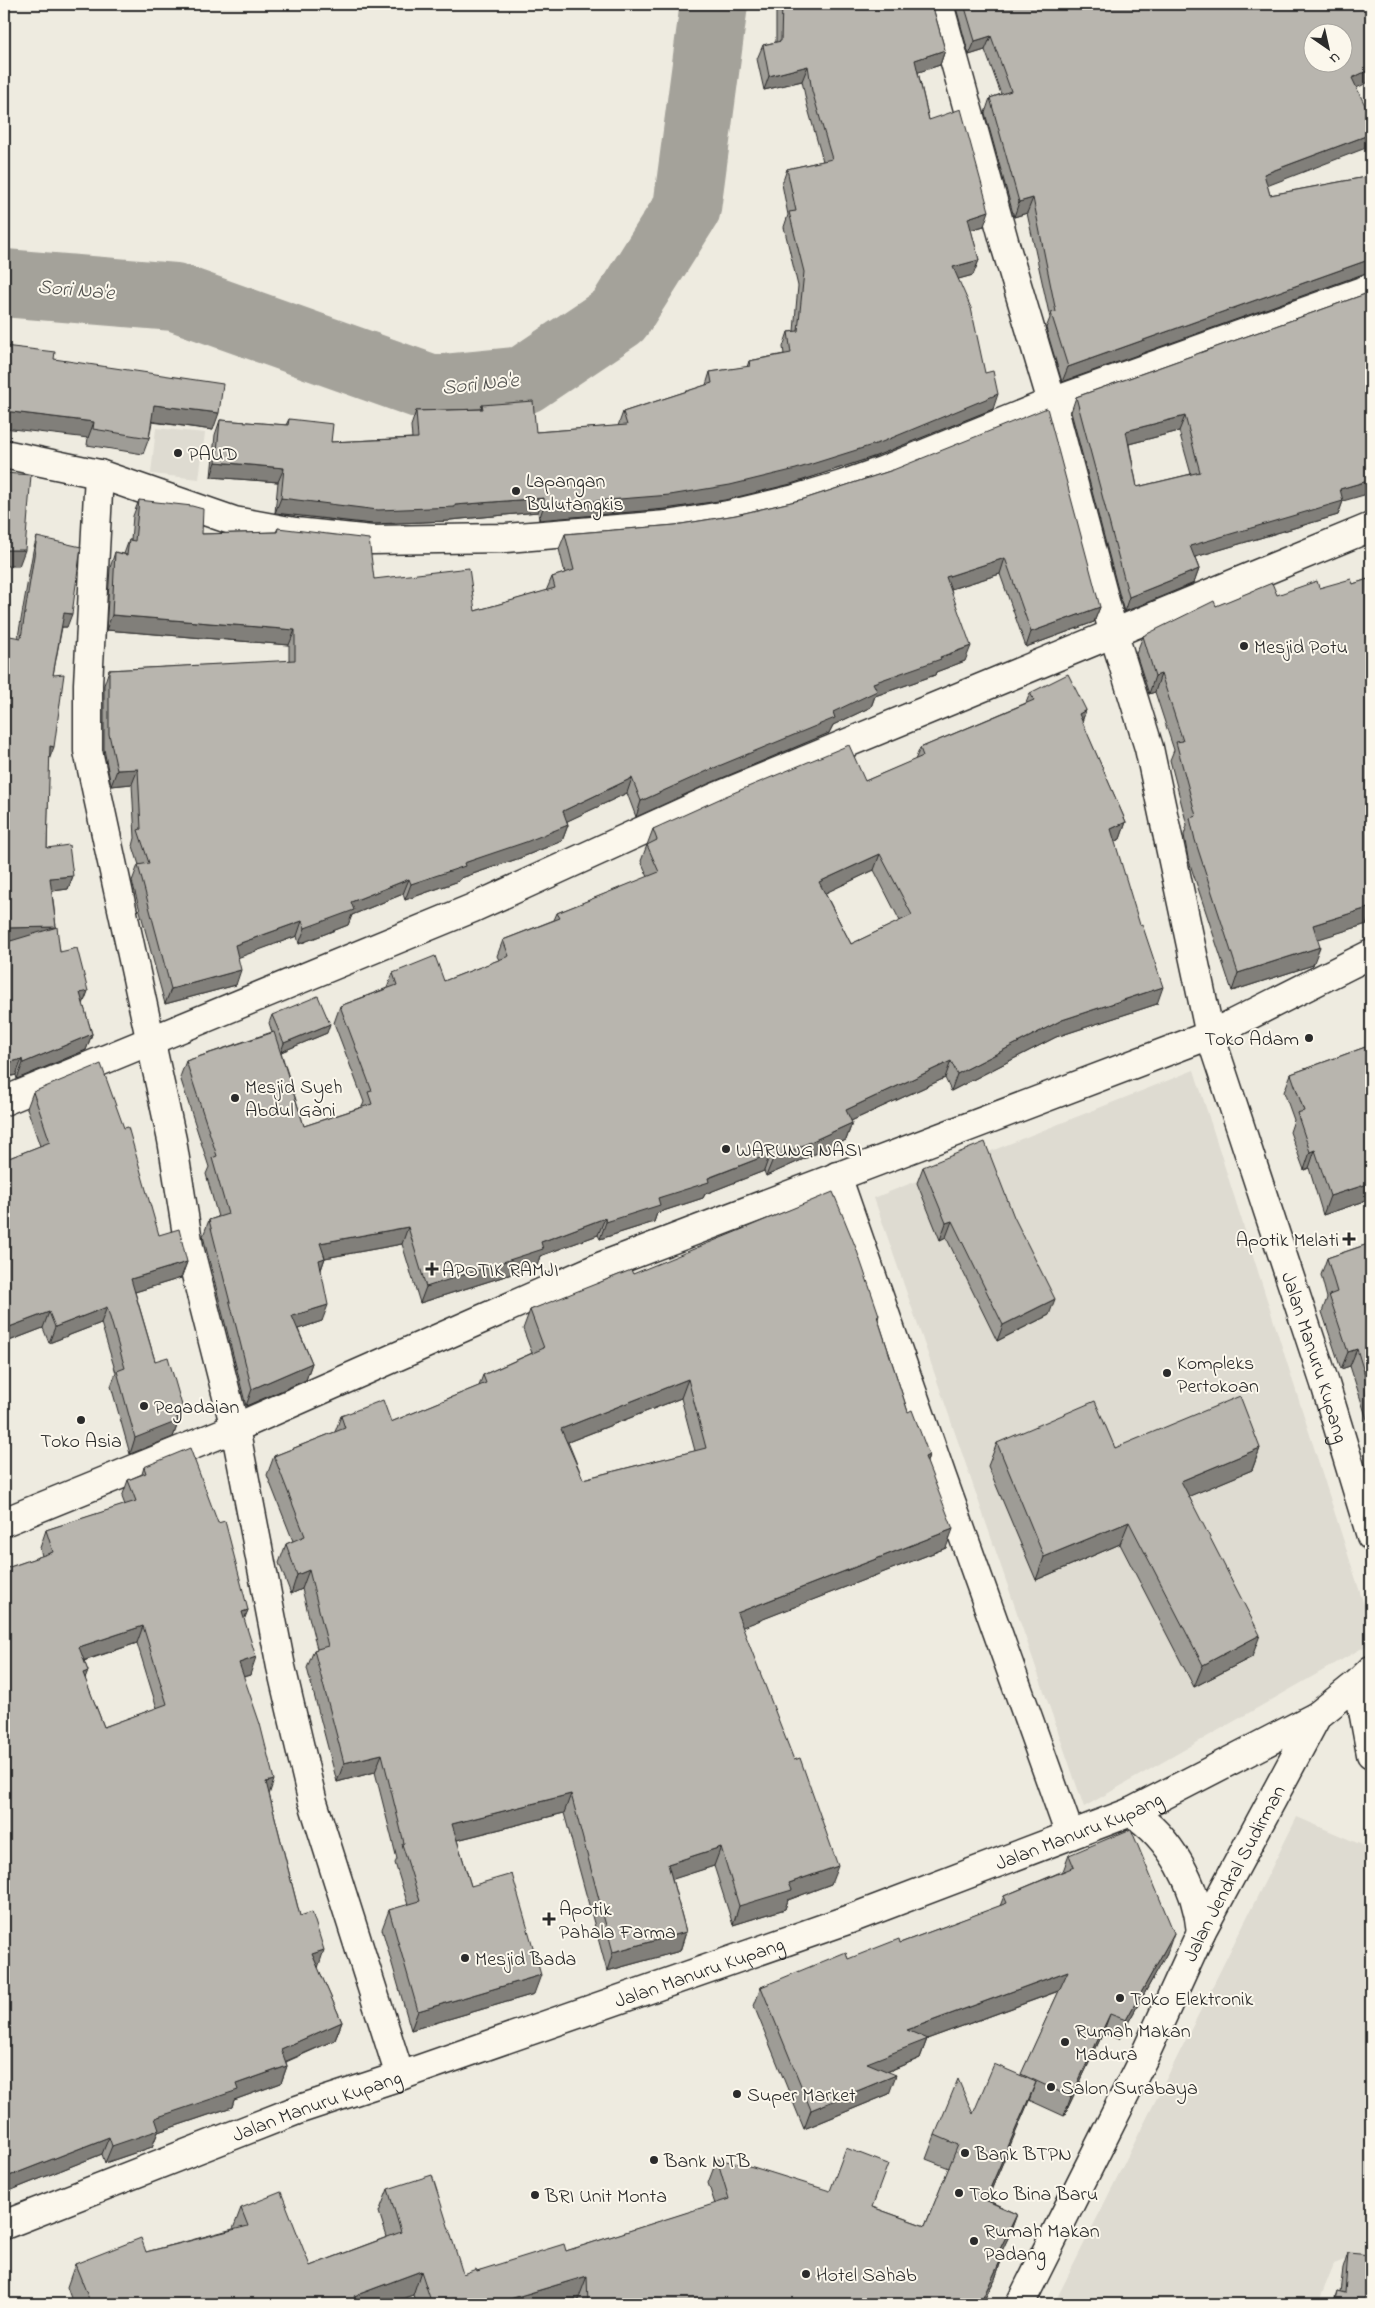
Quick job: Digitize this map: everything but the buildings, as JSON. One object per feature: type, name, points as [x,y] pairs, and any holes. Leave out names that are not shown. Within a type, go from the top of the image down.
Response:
[{"type":"main road","name":"Jalan Manuru Kupang","points":[[940,4],[1006,248],[1052,402],[1114,635],[1149,748],[1210,1035],[1325,1384],[1371,1536]]},
{"type":"main road","points":[[4,454],[99,474],[234,521],[295,532],[372,540],[506,538],[667,525],[728,516],[795,500],[882,471],[1052,402],[1371,288]]},
{"type":"main road","points":[[99,474],[88,684],[88,751],[149,1041],[172,1140],[189,1247],[235,1428],[281,1667],[312,1798],[400,2076]]},
{"type":"main road","points":[[4,1101],[473,908],[714,798],[1114,635],[1371,527]]},
{"type":"main road","points":[[4,1522],[235,1428],[602,1266],[1210,1035],[1371,954]]},
{"type":"main road","points":[[837,1176],[942,1478],[1070,1835]]},
{"type":"main road","name":"Jalan Manuru Kupang","points":[[4,2225],[300,2109],[850,1919],[1131,1812],[1317,1716],[1365,1677]]},
{"type":"main road","points":[[1365,1677],[1371,1754]]},
{"type":"main road","name":"Jalan Jendral Sudirman","points":[[1020,2304],[1143,2059],[1201,1932],[1317,1716]]},
{"type":"main road","points":[[1131,1812],[1148,1823],[1164,1841],[1176,1860],[1199,1912],[1201,1932]]},
{"type":"shaded area","name":"PAUD","points":[[156,428],[205,433],[199,479],[151,474]]},
{"type":"shaded area","points":[[1194,1070],[1371,1627],[1371,1643],[1084,1807],[874,1198]]},
{"type":"shaded area","points":[[1297,1817],[1369,1848],[1371,1884],[1371,2250],[1334,2264],[1318,2304],[1054,2304]]},
{"type":"waterway","name":"Sori Na'e","points":[[4,283],[175,297],[433,389],[524,380],[619,316],[687,208],[714,4]]},
{"type":"place","name":"PAUD","points":[[178,453]]},
{"type":"place","name":"Lapangan Bulutangkis","points":[[516,491]]},
{"type":"place","name":"Mesjid Potu","points":[[1244,646]]},
{"type":"place","name":"Toko Adam","points":[[1309,1038]]},
{"type":"place","name":"Mesjid Syeh Abdul Gani","points":[[235,1098]]},
{"type":"place","name":"WARUNG NASI","points":[[726,1149]]},
{"type":"place","name":"Apotik Melati","points":[[1349,1239]]},
{"type":"place","name":"APOTIK RAMJI","points":[[432,1269]]},
{"type":"place","name":"Kompleks Pertokoan","points":[[1167,1373]]},
{"type":"place","name":"Pegadaian","points":[[144,1406]]},
{"type":"place","name":"Toko Asia","points":[[81,1420]]},
{"type":"place","name":"Apotik Pahala Farma","points":[[549,1919]]},
{"type":"place","name":"Mesjid Bada","points":[[465,1958]]},
{"type":"place","name":"Toko Elektronik","points":[[1120,1998]]},
{"type":"place","name":"Rumah Makan Madura","points":[[1065,2042]]},
{"type":"place","name":"Salon Surabaya","points":[[1051,2087]]},
{"type":"place","name":"Super Market","points":[[737,2094]]},
{"type":"place","name":"Bank BTPN","points":[[965,2153]]},
{"type":"place","name":"Bank NTB","points":[[654,2160]]},
{"type":"place","name":"Toko Bina Baru","points":[[959,2193]]},
{"type":"place","name":"BRI Unit Monta","points":[[535,2195]]},
{"type":"place","name":"Rumah Makan Padang","points":[[974,2241]]},
{"type":"place","name":"Hotel Sahab","points":[[806,2274]]}]
